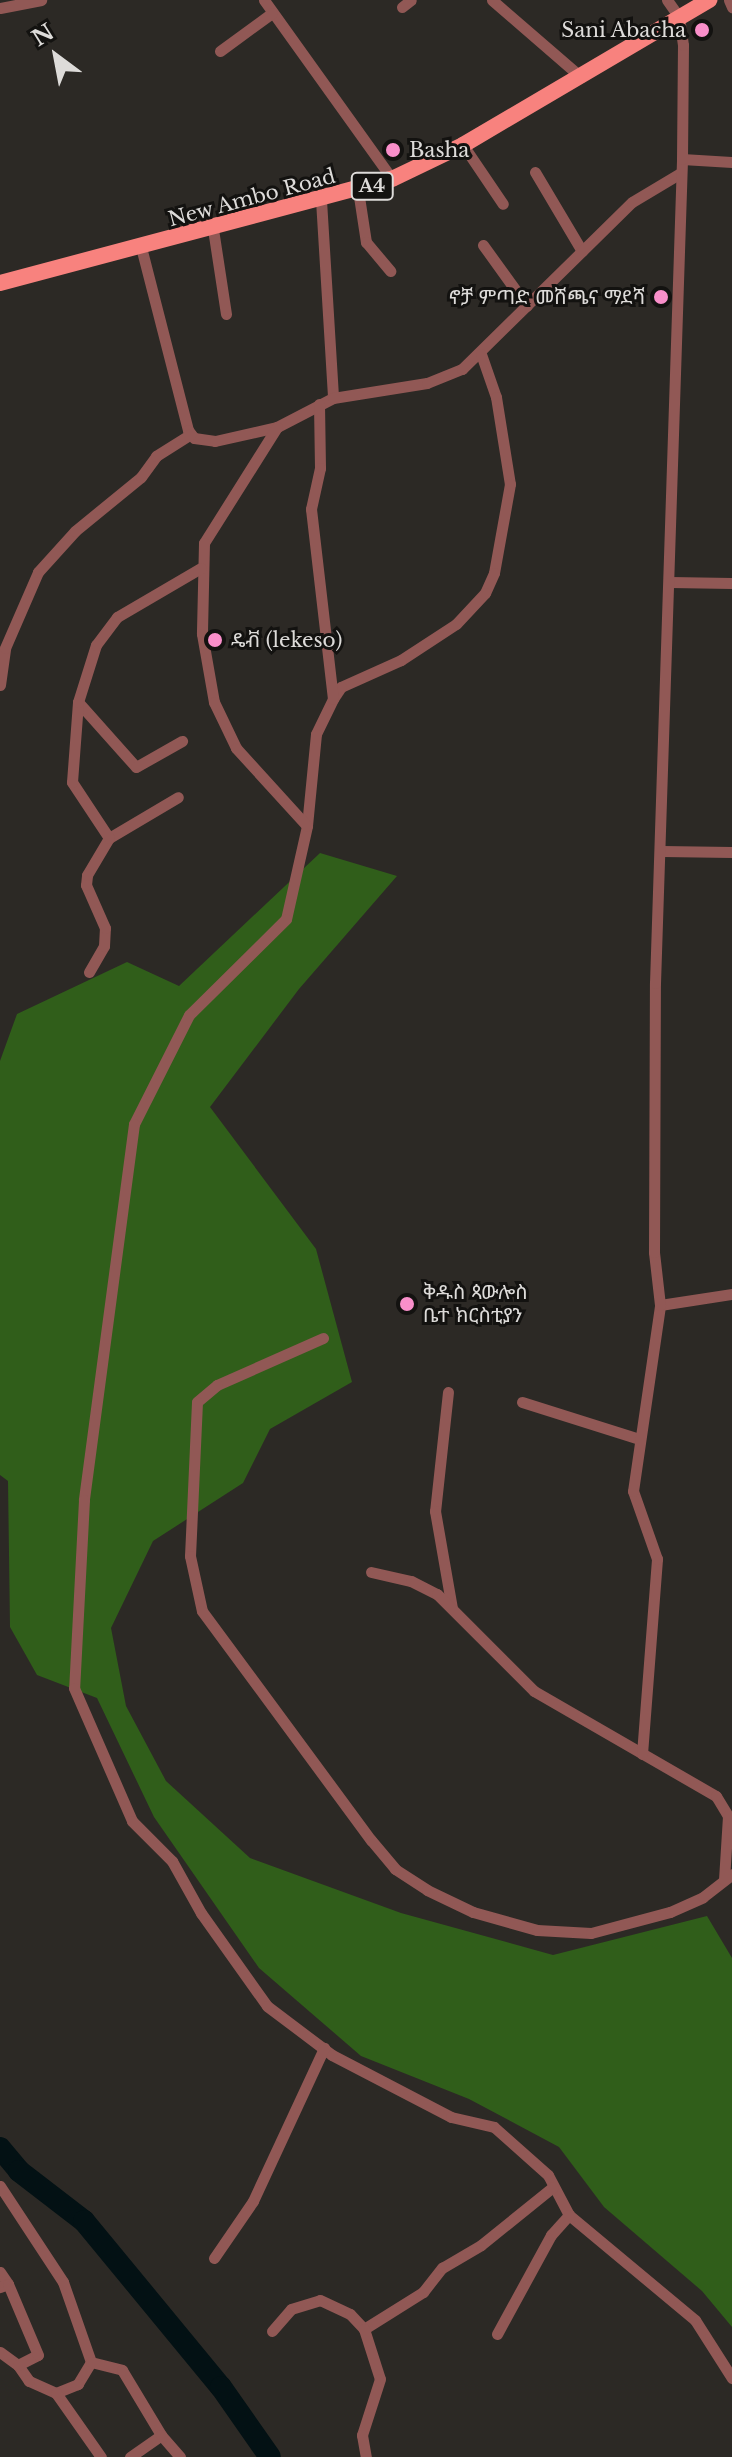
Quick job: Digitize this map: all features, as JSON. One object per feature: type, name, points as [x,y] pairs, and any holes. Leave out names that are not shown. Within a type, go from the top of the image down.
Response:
[{"type":"main road","name":"New Ambo Road","points":[[0,283],[213,229],[392,179],[463,145],[709,0]]},
{"type":"street","points":[[0,8],[41,0]]},
{"type":"street","points":[[264,0],[392,179]]},
{"type":"street","points":[[492,0],[581,77]]},
{"type":"street","points":[[642,1754],[657,1559],[633,1491],[660,1305],[654,1252],[655,1078],[679,174],[682,159],[679,17],[667,0]]},
{"type":"street","points":[[729,0],[732,7]]},
{"type":"street","points":[[220,51],[272,13]]},
{"type":"street","points":[[463,145],[503,204]]},
{"type":"street","points":[[682,159],[732,162]]},
{"type":"street","points":[[535,172],[582,251]]},
{"type":"street","points":[[0,685],[5,648],[38,572],[75,531],[141,477],[156,456],[191,434],[215,441],[277,427],[333,398],[427,383],[462,369],[481,354],[632,202],[679,174]]},
{"type":"street","points":[[358,190],[366,242],[390,271]]},
{"type":"street","points":[[321,200],[333,398]]},
{"type":"street","points":[[213,229],[226,314]]},
{"type":"street","points":[[483,245],[527,306]]},
{"type":"street","points":[[141,247],[191,434]]},
{"type":"street","points":[[481,354],[496,397],[510,484],[494,573],[485,593],[456,624],[401,660],[341,687],[333,699],[316,734],[307,826],[286,919],[189,1015],[130,1140],[84,1500],[74,1688],[132,1821],[172,1861],[201,1913],[267,2006],[324,2048],[451,2117],[494,2127],[548,2175],[569,2215],[695,2320],[732,2378]]},
{"type":"street","points":[[319,404],[320,468],[311,509],[333,699]]},
{"type":"street","points":[[277,427],[218,515],[204,543],[201,568],[202,634],[214,702],[249,767],[307,826]]},
{"type":"street","points":[[109,838],[72,782],[78,702],[96,645],[117,617],[201,568]]},
{"type":"street","points":[[670,582],[732,583]]},
{"type":"street","points":[[78,702],[136,767],[182,741]]},
{"type":"street","points":[[89,972],[104,946],[105,928],[86,885],[87,875],[109,838],[178,797]]},
{"type":"street","points":[[662,851],[732,852]]},
{"type":"street","points":[[660,1305],[732,1294]]},
{"type":"street","points":[[323,1338],[217,1385],[193,1411],[190,1556],[198,1601],[255,1683],[395,1869],[473,1912],[537,1930],[591,1933],[670,1912],[728,1877],[724,1804],[689,1778],[534,1691],[452,1608],[411,1581],[371,1572]]},
{"type":"street","points":[[448,1392],[437,1453],[435,1511],[452,1608]]},
{"type":"street","points":[[522,1402],[639,1439]]},
{"type":"street","points":[[214,2258],[253,2201],[324,2048]]},
{"type":"street","points":[[364,2329],[423,2292],[442,2268],[481,2245],[553,2187]]},
{"type":"street","points":[[2,2191],[63,2282],[91,2362],[78,2384],[56,2393]]},
{"type":"street","points":[[497,2334],[551,2235],[569,2215]]},
{"type":"street","points":[[0,2272],[38,2350],[33,2359],[6,2358]]},
{"type":"street","points":[[272,2331],[291,2309],[320,2300],[350,2314],[364,2329],[380,2379],[362,2435],[366,2457]]},
{"type":"street","points":[[6,2358],[29,2381],[56,2393],[101,2457]]},
{"type":"street","points":[[91,2362],[122,2370],[161,2435],[180,2457]]},
{"type":"street","points":[[130,2457],[161,2435]]},
{"type":"green space","points":[[320,853],[397,876],[299,989],[210,1107],[316,1249],[352,1382],[270,1429],[243,1483],[153,1541],[111,1628],[126,1706],[166,1781],[250,1858],[401,1913],[553,1955],[707,1916],[732,1958],[732,2327],[702,2291],[604,2207],[559,2147],[469,2099],[361,2056],[259,1968],[154,1817],[97,1698],[37,1675],[10,1627],[8,1481],[0,1475],[0,1061],[17,1014],[127,962],[179,986]]},
{"type":"waterway","points":[[0,2148],[19,2171],[84,2221],[221,2387],[270,2457]]},
{"type":"place","name":"Sani Abacha","points":[[702,30]]},
{"type":"place","name":"Basha","points":[[393,150]]},
{"type":"place","name":"ኖቻ ምጣድ መሸጫና ማደሻ","points":[[661,297]]},
{"type":"place","name":"ዴቭ (lekeso)","points":[[215,640]]},
{"type":"place","name":"ቅዱስ ጳውሎስ ቤተ ክርስቲያን","points":[[407,1304]]}]
